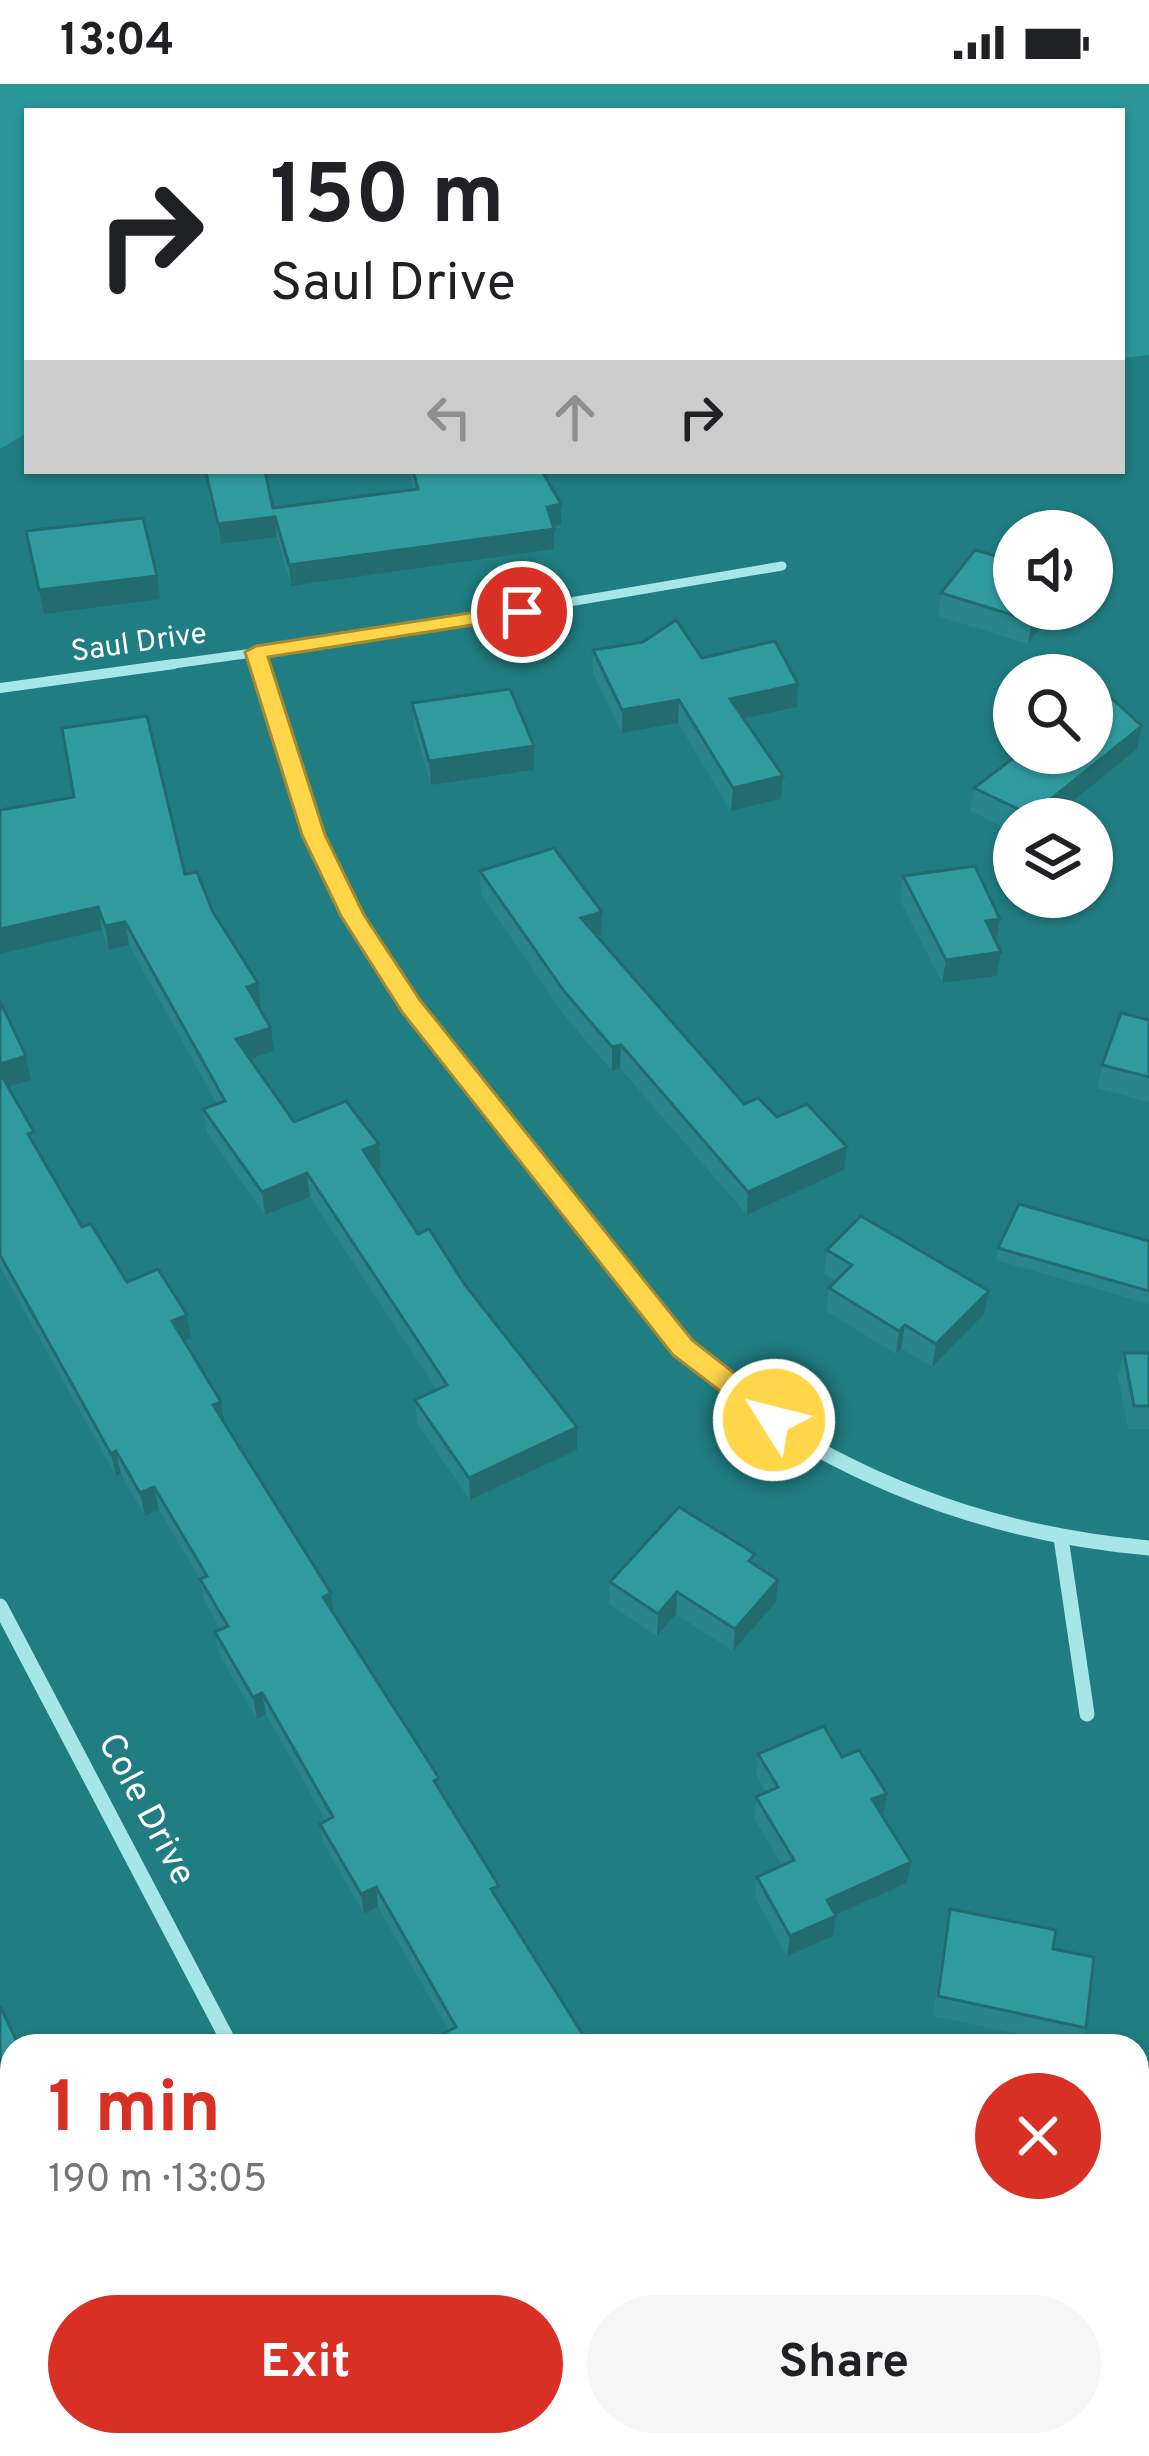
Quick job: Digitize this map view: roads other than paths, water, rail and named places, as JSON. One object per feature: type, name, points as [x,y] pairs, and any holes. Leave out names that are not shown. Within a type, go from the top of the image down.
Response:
[{"type":"street","name":"Saul Drive","points":[[0,688],[256,652],[782,566]]},
{"type":"street","points":[[256,652],[313,835],[353,916],[411,1006],[682,1348],[741,1399],[840,1463],[929,1502],[1061,1538],[1149,1548]]},
{"type":"street","points":[[1061,1538],[1087,1714]]},
{"type":"street","name":"Cole Drive","points":[[0,1606],[225,2034]]}]
